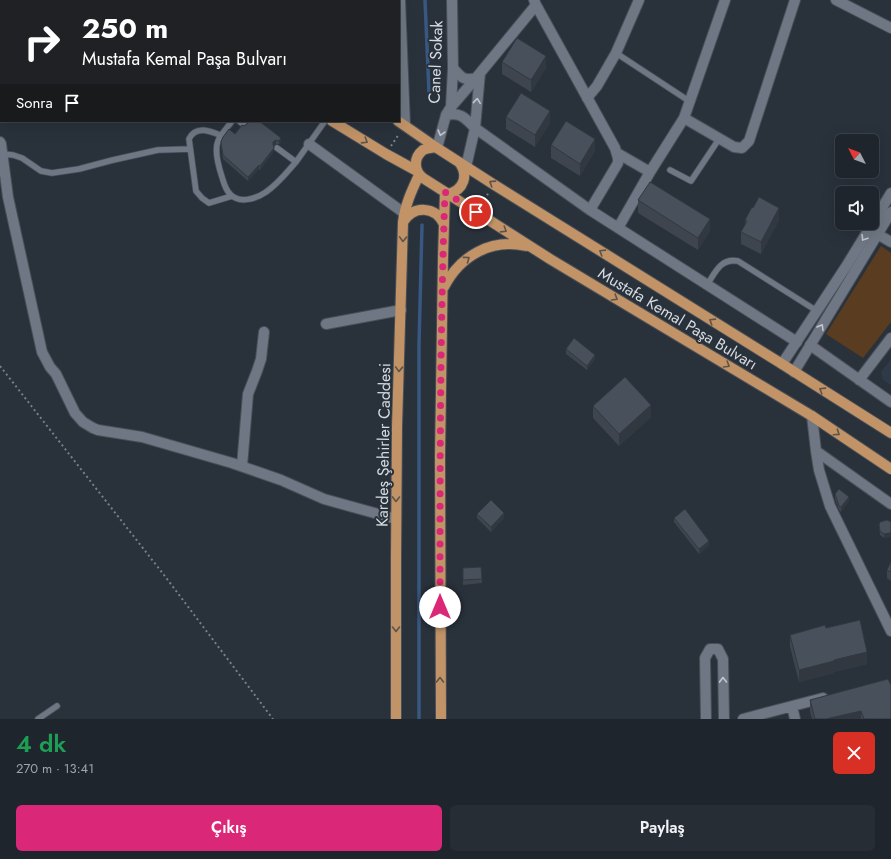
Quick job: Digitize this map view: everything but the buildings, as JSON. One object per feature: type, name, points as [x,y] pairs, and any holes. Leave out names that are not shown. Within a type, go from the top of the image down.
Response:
[{"type":"main road","points":[[334,122],[418,173],[423,178],[447,193]]},
{"type":"main road","points":[[401,123],[463,164],[462,166],[465,174],[463,182],[456,190],[447,193]]},
{"type":"main road","points":[[418,173],[416,162],[420,154],[427,148],[436,147]]},
{"type":"main road","name":"Mustafa Kemal Paşa Bulvarı","points":[[463,164],[891,433]]},
{"type":"main road","name":"Kardeş Şehirler Caddesi","points":[[396,719],[397,427],[404,217],[411,191],[418,173]]},
{"type":"main road","points":[[441,719],[440,456],[444,224],[447,193]]},
{"type":"main road","name":"Mustafa Kemal Paşa Bulvarı","points":[[447,193],[531,247],[812,416],[891,469]]},
{"type":"main road","points":[[404,217],[406,218],[414,211],[424,210],[434,212],[442,219],[444,224]]},
{"type":"main road","points":[[443,289],[447,280],[457,268],[477,252],[504,244],[531,247]]},
{"type":"street","points":[[400,0],[401,123]]},
{"type":"street","name":"Canel Sokak","points":[[436,147],[448,111],[453,68],[452,0]]},
{"type":"street","points":[[587,98],[597,86],[616,53],[639,0]]},
{"type":"street","points":[[618,228],[650,172],[684,118],[725,0]]},
{"type":"street","points":[[684,118],[734,147],[742,148],[749,141],[795,0]]},
{"type":"street","points":[[836,0],[891,28]]},
{"type":"street","points":[[590,210],[618,163],[617,153],[535,2],[448,111],[466,118],[475,128],[590,210],[797,342]]},
{"type":"street","points":[[453,68],[460,76],[468,80],[478,75]]},
{"type":"street","points":[[463,164],[475,128],[478,75]]},
{"type":"street","points":[[0,142],[3,154],[8,197],[40,343],[46,360],[56,374],[75,413],[83,422],[98,430],[142,438],[242,466],[281,480],[324,499],[396,519]]},
{"type":"street","points":[[308,144],[404,217]]},
{"type":"street","points":[[617,153],[650,172]]},
{"type":"street","points":[[782,364],[847,265],[891,193]]},
{"type":"street","points":[[794,372],[891,212]]},
{"type":"street","points":[[878,234],[891,242]]},
{"type":"street","points":[[326,324],[401,310]]},
{"type":"street","points":[[242,466],[248,394],[261,359],[264,332]]},
{"type":"street","points":[[859,380],[891,338]]},
{"type":"street","points":[[810,345],[891,402]]},
{"type":"street","points":[[812,416],[819,470],[830,506],[891,631]]},
{"type":"street","points":[[816,451],[891,504]]},
{"type":"street","points":[[706,719],[705,658],[710,649],[718,649],[723,659],[724,719]]},
{"type":"street","points":[[743,719],[830,696]]},
{"type":"street","points":[[792,706],[795,719]]},
{"type":"lane","points":[[616,53],[689,101]]},
{"type":"lane","points":[[231,122],[217,142],[216,154],[226,188],[232,196],[243,200],[253,198],[266,192],[282,178],[296,162],[324,122]]},
{"type":"lane","points":[[222,136],[200,130],[195,131],[189,139],[196,191],[209,203],[232,196]]},
{"type":"lane","points":[[670,170],[691,182],[719,139]]},
{"type":"lane","points":[[277,148],[296,162]]},
{"type":"lane","points":[[3,154],[22,158],[41,171],[52,174],[158,150],[190,149]]},
{"type":"lane","points":[[707,285],[724,262],[733,260],[738,261],[817,311]]},
{"type":"lane","points":[[38,719],[57,706]]},
{"type":"path","points":[[386,154],[401,123]]},
{"type":"path","points":[[468,225],[494,184]]},
{"type":"path","points":[[0,366],[164,575],[273,719]]},
{"type":"shaded area","points":[[881,246],[891,253],[891,322],[863,358],[826,334]]},
{"type":"shaded area","points":[[891,359],[891,385],[883,380],[881,372]]},
{"type":"waterway","points":[[425,0],[429,92]]},
{"type":"waterway","points":[[419,719],[419,345],[422,225]]},
{"type":"route","points":[[440,607],[440,456],[445,192],[476,212]]}]
